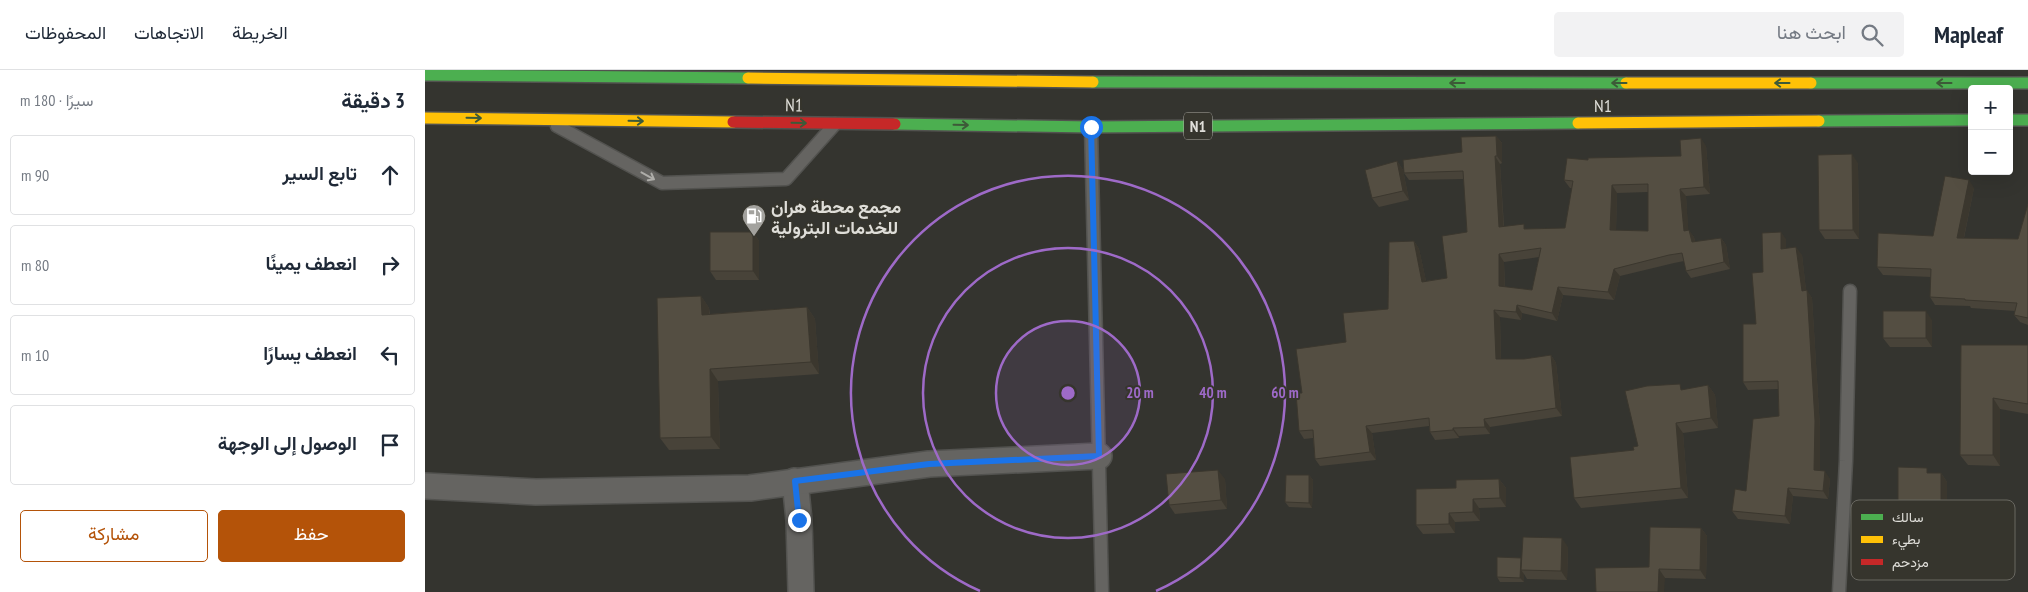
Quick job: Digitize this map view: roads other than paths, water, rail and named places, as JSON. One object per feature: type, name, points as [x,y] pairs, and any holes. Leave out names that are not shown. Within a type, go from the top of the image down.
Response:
[{"type":"highway","name":"N1","points":[[425,75],[1200,83],[2028,83]]},
{"type":"highway","name":"N1","points":[[425,118],[1091,127],[1968,120]]},
{"type":"highway","points":[[2013,120],[2028,120]]},
{"type":"street","points":[[425,486],[536,492],[750,488],[929,464],[1099,456]]},
{"type":"street","points":[[795,481],[799,520],[801,592]]},
{"type":"lane","points":[[544,119],[662,183],[786,179],[836,123]]},
{"type":"lane","points":[[1091,127],[1102,592]]},
{"type":"lane","points":[[1839,592],[1846,461],[1850,291]]},
{"type":"place","name":"مجمع محطة هران للخدمات البترولية","points":[[754,237]]}]
